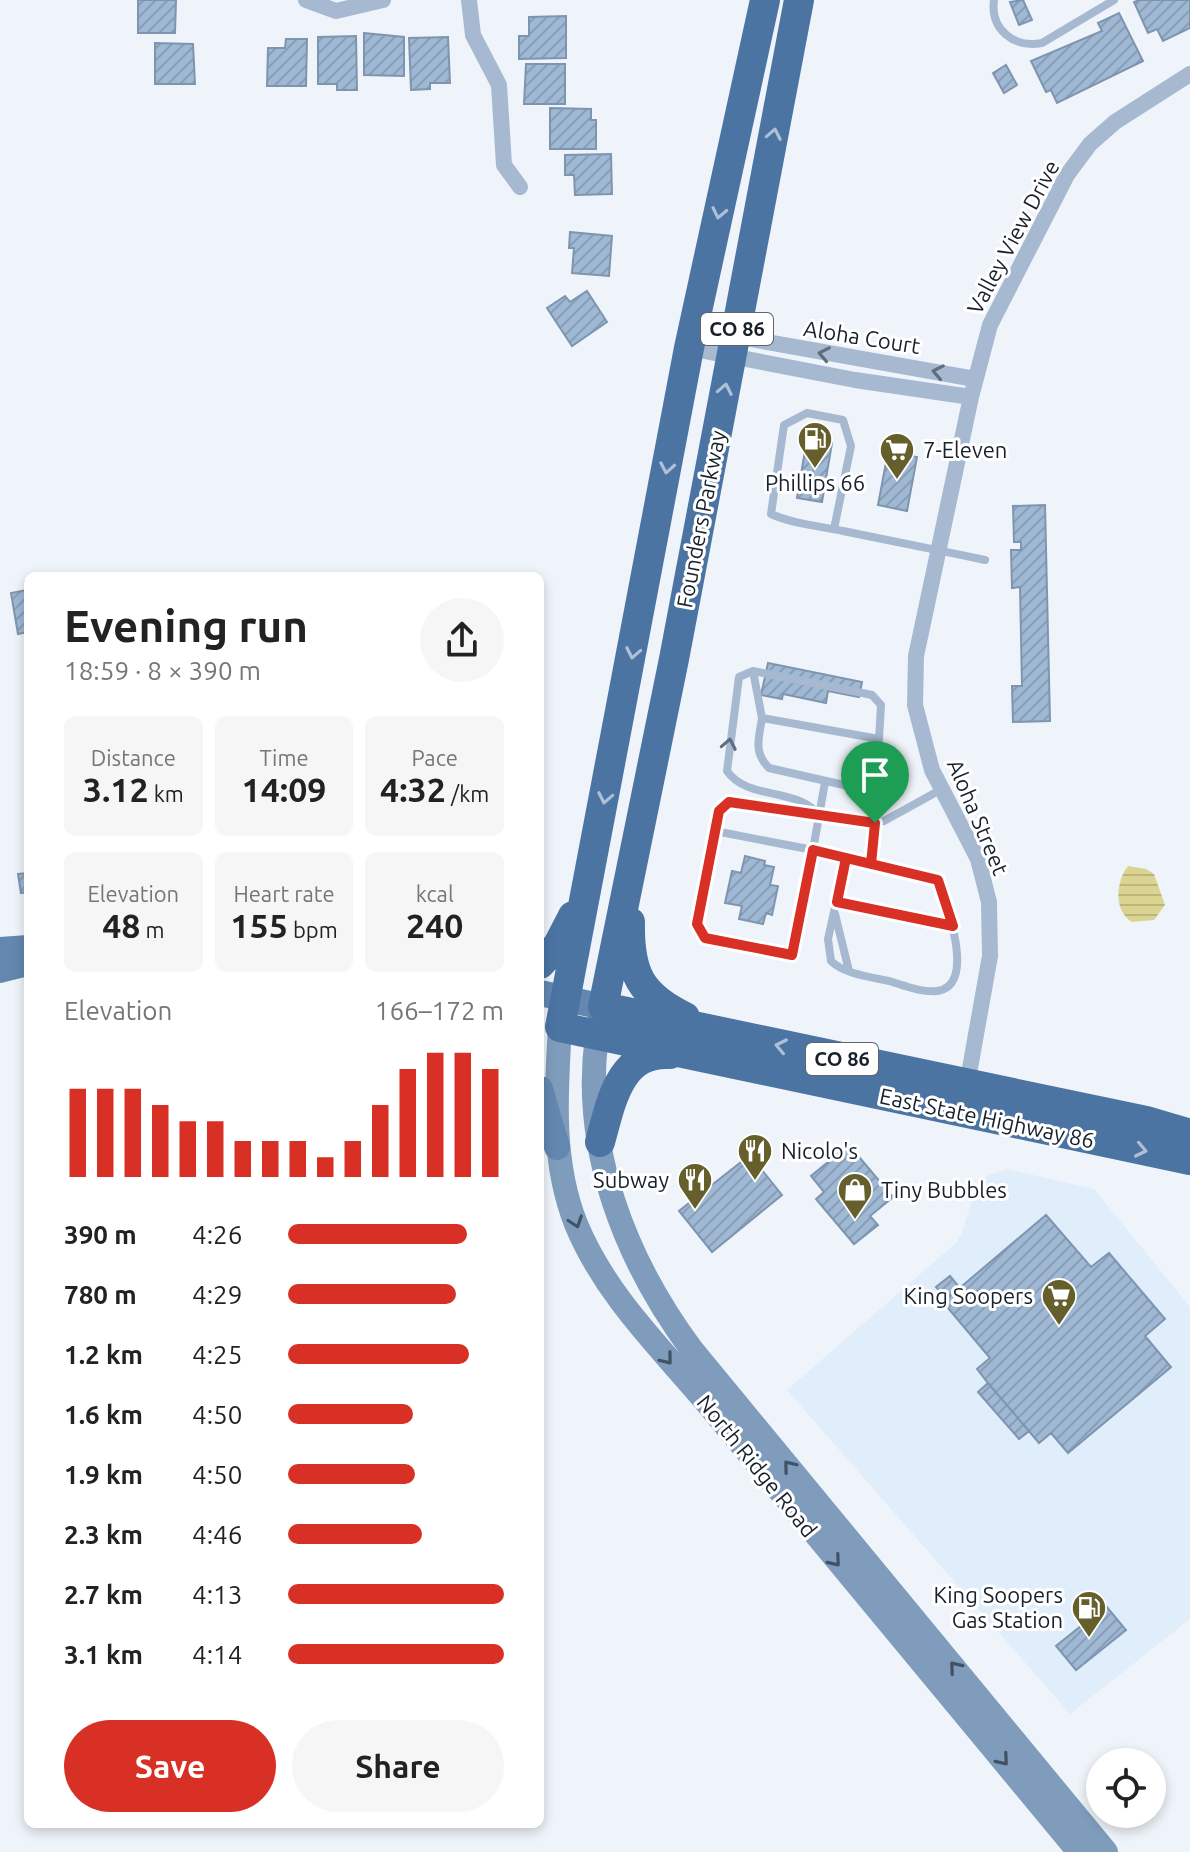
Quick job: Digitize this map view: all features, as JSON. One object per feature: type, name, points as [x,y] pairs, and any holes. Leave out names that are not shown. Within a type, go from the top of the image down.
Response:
[{"type":"highway","name":"Founders Parkway","points":[[551,1010],[588,885],[691,338],[765,0]]},
{"type":"highway","name":"Founders Parkway","points":[[600,1022],[799,0]]},
{"type":"highway","name":"CO 86","points":[[634,856],[629,937],[636,974],[652,999],[712,1046]]},
{"type":"highway","points":[[544,960],[558,945],[588,885]]},
{"type":"highway","name":"East State Highway 86","points":[[551,1010],[1190,1160]]},
{"type":"highway","points":[[600,1142],[619,1082],[634,1063],[664,1053],[712,1046]]},
{"type":"highway","name":"East State Highway 86","points":[[712,1046],[967,1085],[1190,1134]]},
{"type":"main road","points":[[0,950],[24,948]]},
{"type":"main road","points":[[0,971],[24,964]]},
{"type":"main road","points":[[0,971],[24,970]]},
{"type":"main road","name":"North Ridge Road","points":[[551,1010],[557,1147],[575,1221],[589,1254],[628,1313],[711,1408],[1079,1852]]},
{"type":"main road","name":"North Ridge Road","points":[[600,1022],[594,1091],[600,1142],[624,1233],[642,1272],[676,1329],[1106,1852]]},
{"type":"main road","points":[[544,1103],[557,1147]]},
{"type":"street","points":[[306,0],[336,11],[383,0]]},
{"type":"street","points":[[469,0],[473,35],[499,85],[504,165],[520,187]]},
{"type":"street","name":"Valley View Drive","points":[[975,379],[990,325],[1067,175],[1090,144],[1115,122],[1190,74]]},
{"type":"street","name":"Aloha Court","points":[[691,338],[975,379]]},
{"type":"street","name":"Aloha Court","points":[[734,346],[855,380],[971,397]]},
{"type":"street","name":"Aloha Street","points":[[967,1085],[990,956],[991,923],[978,859],[932,770],[915,705],[916,656],[975,379]]},
{"type":"lane","points":[[994,0],[998,25],[1010,40],[1029,45],[1042,43],[1114,0]]},
{"type":"lane","points":[[834,529],[851,446],[848,432],[843,420],[807,413],[784,425],[771,514],[834,529],[985,560]]},
{"type":"lane","points":[[753,671],[762,718],[757,746],[763,762],[778,772],[870,791],[881,705],[872,695],[753,671],[739,677],[727,771],[734,780],[747,787],[797,797],[810,804],[819,815]]},
{"type":"lane","points":[[762,718],[879,739]]},
{"type":"lane","points":[[825,782],[819,815],[813,850],[792,955],[705,938],[697,924],[719,811],[729,802],[819,815],[875,823],[943,789]]},
{"type":"lane","points":[[871,864],[875,823]]},
{"type":"lane","points":[[715,831],[813,850],[938,880],[957,945],[955,973],[946,987],[937,991],[837,967],[829,950],[829,928],[846,858]]},
{"type":"lane","points":[[837,902],[953,926]]},
{"type":"shaded area","points":[[1128,866],[1146,869],[1154,874],[1165,905],[1154,920],[1132,922],[1122,911],[1119,887]]},
{"type":"shaded area","points":[[1007,1169],[1094,1189],[1190,1307],[1190,1619],[1070,1714],[787,1390],[956,1243],[974,1192],[987,1176]]},
{"type":"building","points":[[138,0],[176,0],[175,33],[138,33]]},
{"type":"building","points":[[1023,0],[1032,20],[1019,25],[1010,2]]},
{"type":"building","points":[[1190,0],[1190,28],[1163,41],[1157,29],[1148,33],[1134,2]]},
{"type":"building","points":[[1119,13],[1143,61],[1057,103],[1051,90],[1046,92],[1031,61],[1102,31],[1098,23]]},
{"type":"building","points":[[566,16],[566,58],[519,59],[519,36],[529,36],[529,17]]},
{"type":"building","points":[[364,33],[404,37],[404,76],[364,75]]},
{"type":"building","points":[[356,36],[357,90],[337,90],[337,84],[318,84],[318,37]]},
{"type":"building","points":[[448,37],[450,83],[430,83],[430,89],[411,90],[409,38]]},
{"type":"building","points":[[286,39],[307,39],[306,86],[267,86],[268,48],[285,48]]},
{"type":"building","points":[[155,43],[193,44],[195,84],[155,84]]},
{"type":"building","points":[[526,64],[565,64],[565,104],[524,104]]},
{"type":"building","points":[[1006,65],[1017,85],[1004,93],[993,73]]},
{"type":"building","points":[[550,108],[591,109],[591,120],[596,120],[596,149],[550,149]]},
{"type":"building","points":[[611,154],[612,194],[575,195],[574,175],[565,175],[565,155]]},
{"type":"building","points":[[570,232],[612,236],[609,276],[572,273],[574,248],[569,248]]},
{"type":"building","points":[[587,291],[607,322],[572,346],[547,308],[565,296],[570,302]]},
{"type":"building","name":"Phillips 66","points":[[807,439],[832,443],[822,502],[797,498]]},
{"type":"building","name":"7-Eleven","points":[[888,452],[917,457],[907,511],[878,505]]},
{"type":"building","points":[[1045,505],[1050,721],[1013,722],[1012,686],[1022,686],[1020,587],[1012,588],[1011,550],[1021,550],[1021,542],[1014,542],[1013,506]]},
{"type":"building","points":[[24,591],[24,633],[18,634],[11,593]]},
{"type":"building","points":[[768,663],[862,682],[859,697],[828,691],[826,703],[783,694],[782,699],[761,695]]},
{"type":"building","points":[[745,856],[765,861],[764,865],[774,867],[770,885],[778,886],[772,915],[766,913],[763,924],[739,919],[742,906],[725,903],[732,871],[741,873]]},
{"type":"building","points":[[24,873],[24,893],[21,893],[18,874]]},
{"type":"building","points":[[849,1145],[893,1197],[870,1216],[878,1225],[854,1244],[816,1199],[824,1192],[811,1176]]},
{"type":"building","points":[[750,1155],[782,1195],[712,1252],[679,1211]]},
{"type":"building","name":"King Soopers","points":[[1046,1215],[1091,1267],[1109,1253],[1165,1319],[1145,1336],[1171,1367],[1068,1453],[1051,1433],[1039,1443],[988,1383],[977,1369],[990,1358],[943,1302]]},
{"type":"building","points":[[950,1276],[960,1288],[946,1299],[936,1287]]},
{"type":"building","points":[[988,1383],[1029,1431],[1019,1439],[978,1392]]},
{"type":"building","points":[[1106,1606],[1126,1630],[1076,1670],[1056,1646]]},
{"type":"place","name":"Phillips 66","points":[[815,470]]},
{"type":"place","name":"7-Eleven","points":[[897,481]]},
{"type":"place","name":"Nicolo's","points":[[755,1182]]},
{"type":"place","name":"Subway","points":[[695,1211]]},
{"type":"place","name":"Tiny Bubbles","points":[[855,1221]]},
{"type":"place","name":"King Soopers","points":[[1059,1327]]},
{"type":"place","name":"King Soopers Gas Station","points":[[1089,1639]]},
{"type":"route","points":[[875,823],[740,801],[729,802],[719,811],[697,924],[699,933],[705,938],[792,955],[813,850],[846,858],[871,864],[938,880],[953,926],[837,902],[846,858],[871,864],[875,823]]}]
